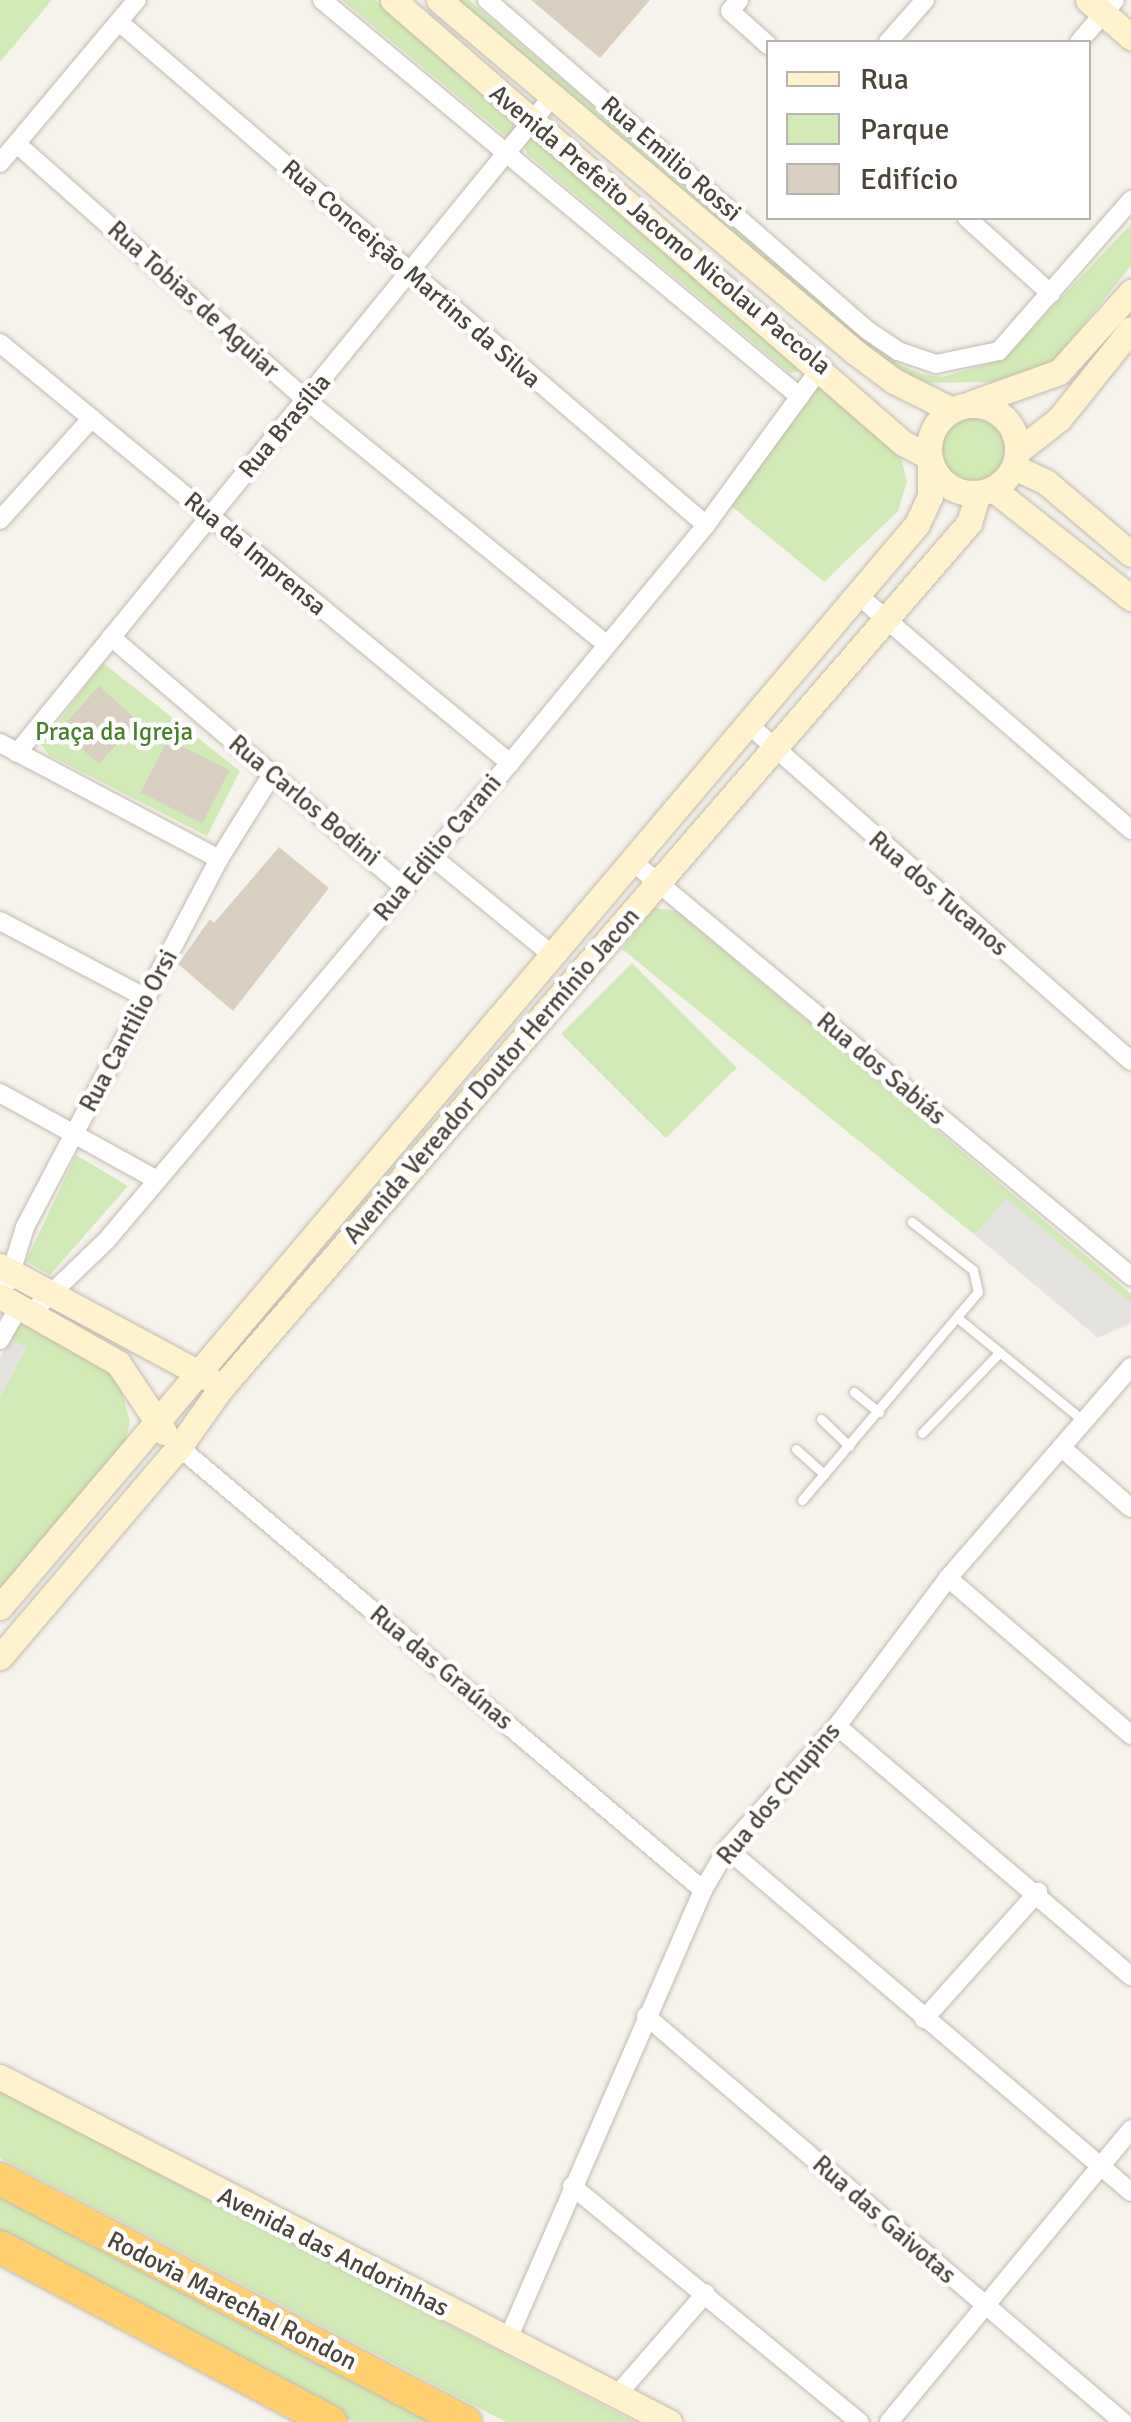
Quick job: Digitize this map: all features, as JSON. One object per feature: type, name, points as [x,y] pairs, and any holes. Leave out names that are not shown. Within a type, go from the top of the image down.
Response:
[{"type":"highway","name":"Rodovia Marechal Rondon","points":[[0,2180],[465,2422]]},
{"type":"highway","points":[[0,2247],[331,2422]]},
{"type":"street","points":[[0,163],[136,0]]},
{"type":"street","points":[[322,0],[505,156],[800,397]]},
{"type":"street","name":"Avenida Prefeito Jacomo Nicolau Paccola","points":[[393,0],[532,124],[822,366],[903,443],[929,460]]},
{"type":"street","name":"Avenida Prefeito Jacomo Nicolau Paccola","points":[[439,0],[854,352],[894,382],[959,407]]},
{"type":"street","name":"Rua Emilio Rossi","points":[[487,0],[898,351],[936,364],[999,351],[1131,200]]},
{"type":"street","points":[[890,40],[925,0]]},
{"type":"street","points":[[735,5],[766,43]]},
{"type":"street","points":[[1080,40],[1102,5],[1131,36]]},
{"type":"street","name":"Rua Conceição Martins da Silva","points":[[119,22],[409,274],[706,524]]},
{"type":"street","name":"Rua Brasília","points":[[8,748],[111,637],[551,98]]},
{"type":"street","name":"Rua Tobias de Aguiar","points":[[16,144],[307,401],[605,643]]},
{"type":"street","points":[[969,220],[1051,294]]},
{"type":"street","points":[[1131,292],[1058,372],[959,407],[932,430],[929,460],[948,487],[986,491],[1131,598]]},
{"type":"street","points":[[986,491],[1059,419],[1131,329]]},
{"type":"street","name":"Rua da Imprensa","points":[[0,343],[510,763]]},
{"type":"street","name":"Rua Edilio Carani","points":[[14,1303],[55,1296],[157,1180],[406,888],[430,854],[706,524],[822,366]]},
{"type":"street","points":[[959,407],[1003,416],[1016,459],[1131,554]]},
{"type":"street","points":[[0,520],[92,418]]},
{"type":"street","name":"Avenida Vereador Doutor Hermínio Jacon","points":[[0,1607],[156,1424],[197,1369],[858,596],[927,507],[929,460]]},
{"type":"street","name":"Avenida Vereador Doutor Hermínio Jacon","points":[[0,1658],[179,1447],[222,1388],[660,882],[884,614],[969,523],[986,491]]},
{"type":"street","points":[[858,596],[884,614],[1131,830]]},
{"type":"street","name":"Rua Carlos Bodini","points":[[111,637],[406,888]]},
{"type":"street","name":"Rua dos Tucanos","points":[[748,724],[1131,1062]]},
{"type":"street","points":[[8,748],[219,859]]},
{"type":"street","name":"Rua Cantilio Orsi","points":[[14,1303],[5,1269],[25,1227],[219,859],[273,773]]},
{"type":"street","points":[[430,854],[552,955]]},
{"type":"street","name":"Rua dos Sabiás","points":[[632,861],[1131,1276]]},
{"type":"street","points":[[0,920],[146,998]]},
{"type":"street","points":[[0,1093],[157,1180]]},
{"type":"street","points":[[5,1269],[197,1369],[222,1388]]},
{"type":"street","points":[[0,1340],[14,1303],[118,1363],[156,1424],[179,1447]]},
{"type":"street","name":"Rua dos Chupins","points":[[506,2341],[646,2016],[703,1890],[727,1849],[837,1726],[948,1578],[1131,1367]]},
{"type":"street","name":"Rua das Graúnas","points":[[179,1447],[703,1890]]},
{"type":"street","points":[[1062,1448],[1131,1508]]},
{"type":"street","points":[[948,1578],[1131,1735]]},
{"type":"street","points":[[837,1726],[1038,1892],[1131,1976]]},
{"type":"street","points":[[727,1849],[1131,2192]]},
{"type":"street","points":[[924,2020],[1038,1892]]},
{"type":"street","name":"Rua das Gaivotas","points":[[646,2016],[1123,2422]]},
{"type":"street","name":"Avenida das Andorinhas","points":[[0,2077],[669,2422]]},
{"type":"street","points":[[889,2422],[1131,2129]]},
{"type":"street","points":[[572,2186],[859,2422]]},
{"type":"street","points":[[617,2394],[706,2293]]},
{"type":"lane","points":[[802,1500],[978,1292],[979,1278],[912,1222]]},
{"type":"lane","points":[[959,1319],[1085,1422]]},
{"type":"lane","points":[[922,1433],[1000,1352]]},
{"type":"lane","points":[[854,1392],[879,1412]]},
{"type":"lane","points":[[822,1420],[849,1446]]},
{"type":"lane","points":[[796,1449],[824,1474]]},
{"type":"green space","points":[[0,0],[52,0],[0,62]]},
{"type":"green space","points":[[342,0],[376,0],[521,125],[510,137],[504,135]]},
{"type":"green space","points":[[449,0],[469,0],[900,365],[922,374],[942,377],[1002,360],[1131,224],[1131,266],[1054,361],[993,382],[911,383]]},
{"type":"green space","points":[[535,135],[805,370],[790,373],[527,154],[523,141]]},
{"type":"green space","points":[[822,375],[899,449],[907,482],[898,511],[824,582],[729,504]]},
{"type":"green space","points":[[974,414],[999,424],[1009,449],[999,474],[974,484],[949,474],[939,449],[949,424]]},
{"type":"green space","name":"Praça da Igreja","points":[[103,663],[240,771],[207,836],[49,755],[41,745]]},
{"type":"green space","points":[[654,908],[677,911],[1131,1294],[1131,1303],[1006,1199],[975,1235],[622,949]]},
{"type":"green space","points":[[632,963],[737,1068],[666,1138],[561,1034]]},
{"type":"green space","points":[[76,1155],[128,1186],[50,1275],[26,1261]]},
{"type":"green space","points":[[20,1320],[103,1364],[119,1380],[130,1422],[125,1444],[0,1597],[0,1396],[26,1348],[0,1359]]},
{"type":"green space","points":[[0,2091],[635,2422],[506,2422],[0,2158]]},
{"type":"green space","points":[[0,2195],[431,2422],[353,2422],[0,2237]]},
{"type":"shaded area","points":[[1006,1198],[1131,1303],[1131,1323],[1098,1338],[975,1235]]},
{"type":"shaded area","points":[[10,1339],[26,1347],[0,1396],[0,1359]]},
{"type":"building","points":[[531,0],[650,0],[600,58]]},
{"type":"building","points":[[99,686],[138,721],[99,764],[60,729]]},
{"type":"building","points":[[168,739],[229,770],[202,824],[141,792]]},
{"type":"building","points":[[279,847],[329,888],[233,1011],[178,964],[210,919],[214,923]]}]
